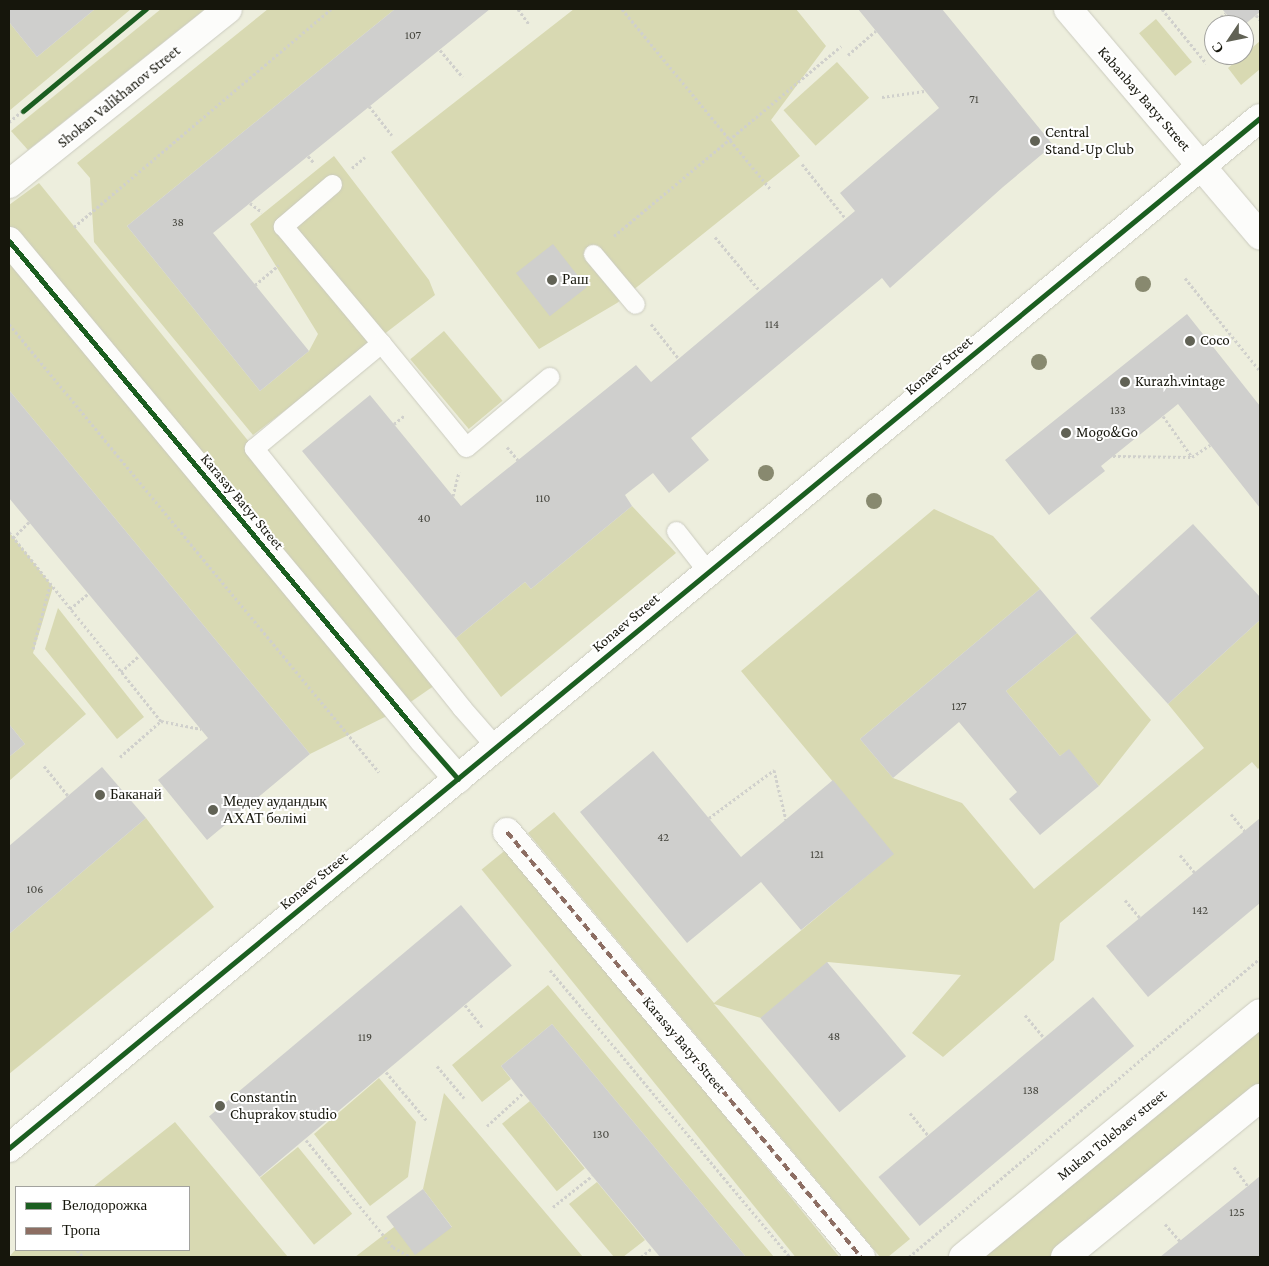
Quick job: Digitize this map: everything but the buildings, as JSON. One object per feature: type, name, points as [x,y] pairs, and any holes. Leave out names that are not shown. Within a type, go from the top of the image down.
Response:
[{"type":"street","name":"Shokan Valikhanov Street","points":[[9,184],[228,9]]},
{"type":"street","name":"Kabanbay Batyr Street","points":[[1068,9],[1260,235]]},
{"type":"street","name":"Konaev Street","points":[[9,1148],[1260,118]]},
{"type":"street","name":"Karasay Batyr Street","points":[[9,241],[423,740],[458,778]]},
{"type":"street","name":"Karasay Batyr Street","points":[[507,832],[861,1257]]},
{"type":"street","name":"Mukan Tolebaev street","points":[[963,1257],[1260,1013]]},
{"type":"street","points":[[1065,1257],[1260,1098]]},
{"type":"lane","points":[[332,184],[283,226],[466,447],[549,377]]},
{"type":"lane","points":[[593,254],[635,304]]},
{"type":"lane","points":[[381,343],[254,448],[462,708],[496,747]]},
{"type":"lane","points":[[676,531],[708,572]]},
{"type":"path","points":[[9,122],[146,9]]},
{"type":"path","points":[[74,227],[331,9]]},
{"type":"path","points":[[518,9],[529,24]]},
{"type":"path","points":[[622,9],[771,190]]},
{"type":"path","points":[[1162,9],[1204,61]]},
{"type":"path","points":[[1256,15],[1260,20]]},
{"type":"path","points":[[848,55],[876,31]]},
{"type":"path","points":[[593,254],[841,46]]},
{"type":"path","points":[[440,50],[463,77]]},
{"type":"path","points":[[882,97],[925,91]]},
{"type":"path","points":[[370,106],[392,135]]},
{"type":"path","points":[[802,164],[846,219]]},
{"type":"path","points":[[715,237],[760,291]]},
{"type":"path","points":[[1185,278],[1260,371]]},
{"type":"path","points":[[635,304],[679,359]]},
{"type":"path","points":[[9,324],[379,772]]},
{"type":"path","points":[[1163,416],[1192,457]]},
{"type":"path","points":[[1113,456],[1192,457],[1210,445]]},
{"type":"path","points":[[13,538],[29,522]]},
{"type":"path","points":[[9,532],[160,721],[201,729]]},
{"type":"path","points":[[33,649],[50,585]]},
{"type":"path","points":[[70,609],[88,594]]},
{"type":"path","points":[[121,672],[139,656]]},
{"type":"path","points":[[120,757],[160,721]]},
{"type":"path","points":[[44,766],[68,796]]},
{"type":"path","points":[[709,818],[774,770],[786,820]]},
{"type":"path","points":[[1230,814],[1245,831]]},
{"type":"path","points":[[1180,855],[1195,873]]},
{"type":"path","points":[[1125,900],[1140,918]]},
{"type":"path","points":[[909,1257],[1260,958]]},
{"type":"path","points":[[550,970],[790,1257]]},
{"type":"path","points":[[465,1005],[482,1028]]},
{"type":"path","points":[[1025,1015],[1044,1038]]},
{"type":"path","points":[[437,1066],[464,1098]]},
{"type":"path","points":[[386,1072],[428,1122]]},
{"type":"path","points":[[487,1126],[523,1093]]},
{"type":"path","points":[[910,1113],[928,1135]]},
{"type":"path","points":[[306,1140],[393,1247],[410,1257]]},
{"type":"path","points":[[1234,1167],[1248,1186]]},
{"type":"path","points":[[553,1207],[592,1176]]},
{"type":"path","points":[[1165,1224],[1180,1241]]},
{"type":"path","points":[[641,1257],[652,1248]]},
{"type":"green space","points":[[95,9],[131,9],[9,111],[9,22],[37,57]]},
{"type":"green space","points":[[161,9],[205,9],[28,150],[11,131]]},
{"type":"green space","points":[[268,9],[395,9],[127,226],[260,391],[309,351],[318,334],[250,224],[334,156],[429,280],[435,295],[253,435],[94,242],[90,178],[77,163]]},
{"type":"green space","points":[[574,9],[796,9],[826,46],[771,120],[800,156],[617,303],[539,349],[391,152]]},
{"type":"green space","points":[[1156,19],[1192,62],[1175,76],[1139,33]]},
{"type":"green space","points":[[1260,41],[1260,69],[1241,85],[1228,68],[1232,65],[1254,65],[1254,46]]},
{"type":"green space","points":[[837,62],[869,98],[816,146],[783,110]]},
{"type":"green space","points":[[39,183],[441,681],[399,710],[310,754],[9,390],[9,205]]},
{"type":"green space","points":[[444,331],[502,401],[469,429],[410,359]]},
{"type":"green space","points":[[632,506],[676,553],[501,697],[456,638],[525,582],[531,589]]},
{"type":"green space","points":[[934,509],[993,536],[1040,589],[860,739],[893,778],[962,803],[1034,889],[1204,748],[1168,704],[1260,620],[1260,767],[1258,769],[1252,762],[1060,923],[1054,960],[943,1057],[912,1033],[961,975],[828,962],[761,1018],[714,1004],[910,1239],[888,1257],[880,1257],[528,833],[554,812],[714,1003],[893,854],[741,671]]},
{"type":"green space","points":[[9,532],[53,587],[33,653],[86,714],[9,781],[9,757],[25,744],[9,724]]},
{"type":"green space","points":[[58,608],[144,717],[117,739],[45,649]]},
{"type":"green space","points":[[1077,633],[1151,720],[1099,786],[1069,750],[1060,756],[1006,691]]},
{"type":"green space","points":[[146,818],[214,907],[9,1074],[9,934]]},
{"type":"green space","points":[[508,848],[839,1257],[795,1257],[482,869]]},
{"type":"green space","points":[[548,985],[774,1257],[746,1257],[552,1024],[501,1066],[511,1079],[482,1102],[452,1065]]},
{"type":"green space","points":[[1260,1013],[1260,1098],[1065,1257],[963,1257]]},
{"type":"green space","points":[[379,1078],[416,1122],[408,1177],[370,1206],[314,1134]]},
{"type":"green space","points":[[444,1093],[583,1257],[355,1257],[394,1227],[452,1227],[423,1189]]},
{"type":"green space","points":[[530,1101],[585,1169],[557,1191],[502,1124]]},
{"type":"green space","points":[[175,1122],[288,1257],[9,1257],[15,1250],[190,1251],[190,1186],[94,1186]]},
{"type":"green space","points":[[298,1147],[352,1214],[314,1245],[260,1178]]},
{"type":"green space","points":[[597,1182],[645,1240],[623,1257],[614,1257],[569,1204]]},
{"type":"marked path","points":[[507,832],[861,1257]]},
{"type":"cycle path","points":[[23,111],[146,9]]},
{"type":"cycle path","points":[[9,1148],[1260,118]]},
{"type":"cycle path","points":[[9,241],[458,779]]},
{"type":"place","name":"Central Stand-Up Club","points":[[1035,141]]},
{"type":"place","name":"Раш","points":[[552,280]]},
{"type":"place","name":"Coco","points":[[1190,341]]},
{"type":"place","name":"Kurazh.vintage","points":[[1125,382]]},
{"type":"place","name":"Mogo&Go","points":[[1066,433]]},
{"type":"place","name":"Баканай","points":[[100,795]]},
{"type":"place","name":"Медеу аудандық АХАТ бөлімі","points":[[213,810]]},
{"type":"place","name":"Constantin Chuprakov studio","points":[[220,1106]]}]
